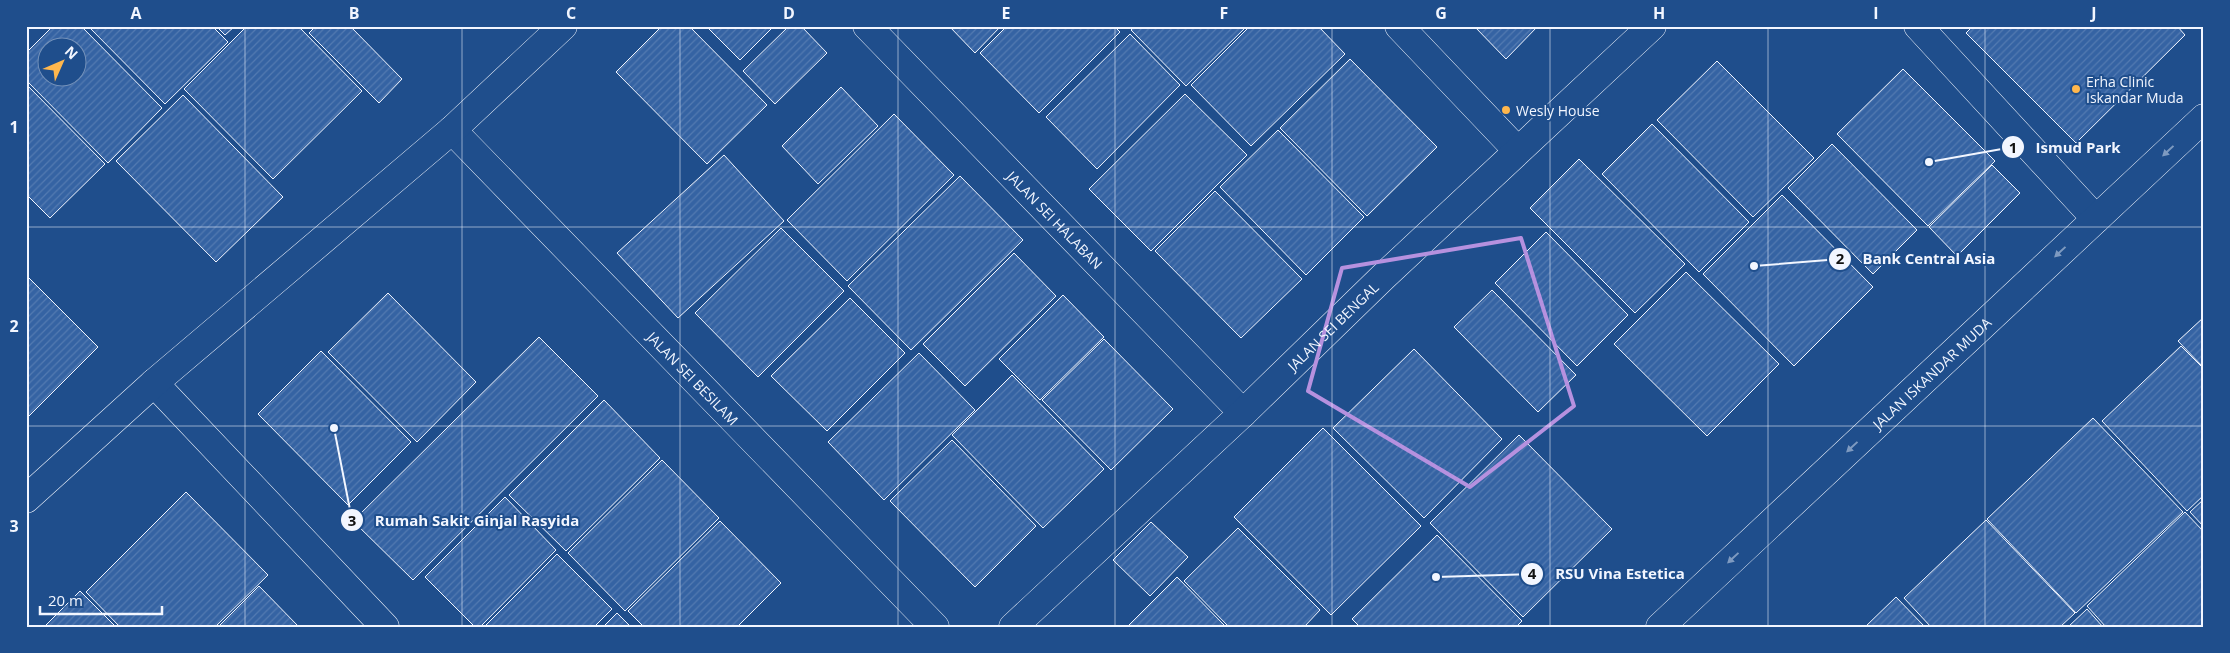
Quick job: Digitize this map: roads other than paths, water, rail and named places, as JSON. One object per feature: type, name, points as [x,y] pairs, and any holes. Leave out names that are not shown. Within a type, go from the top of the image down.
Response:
[{"type":"street","points":[[26,499],[154,383],[452,130],[563,26]]},
{"type":"street","name":"JALAN SEI HALABAN","points":[[867,26],[1243,413]]},
{"type":"street","points":[[1399,26],[1518,150]]},
{"type":"street","name":"JALAN SEI BENGAL","points":[[1013,627],[1243,413],[1518,150],[1652,26]]},
{"type":"street","points":[[1918,26],[2096,219]]},
{"type":"street","name":"JALAN ISKANDAR MUDA","points":[[1660,627],[2204,118]]},
{"type":"street","name":"JALAN SEI BESILAM","points":[[452,130],[935,627]]},
{"type":"street","points":[[154,383],[385,627]]},
{"type":"place","name":"Erha Clinic Iskandar Muda","points":[[2076,89]]},
{"type":"place","name":"Wesly House","points":[[1506,110]]},
{"type":"place","name":"Ismud Park","points":[[1929,162]]},
{"type":"place","name":"Bank Central Asia","points":[[1754,266]]},
{"type":"place","name":"Rumah Sakit Ginjal Rasyida","points":[[334,428]]},
{"type":"place","name":"RSU Vina Estetica","points":[[1436,577]]}]
